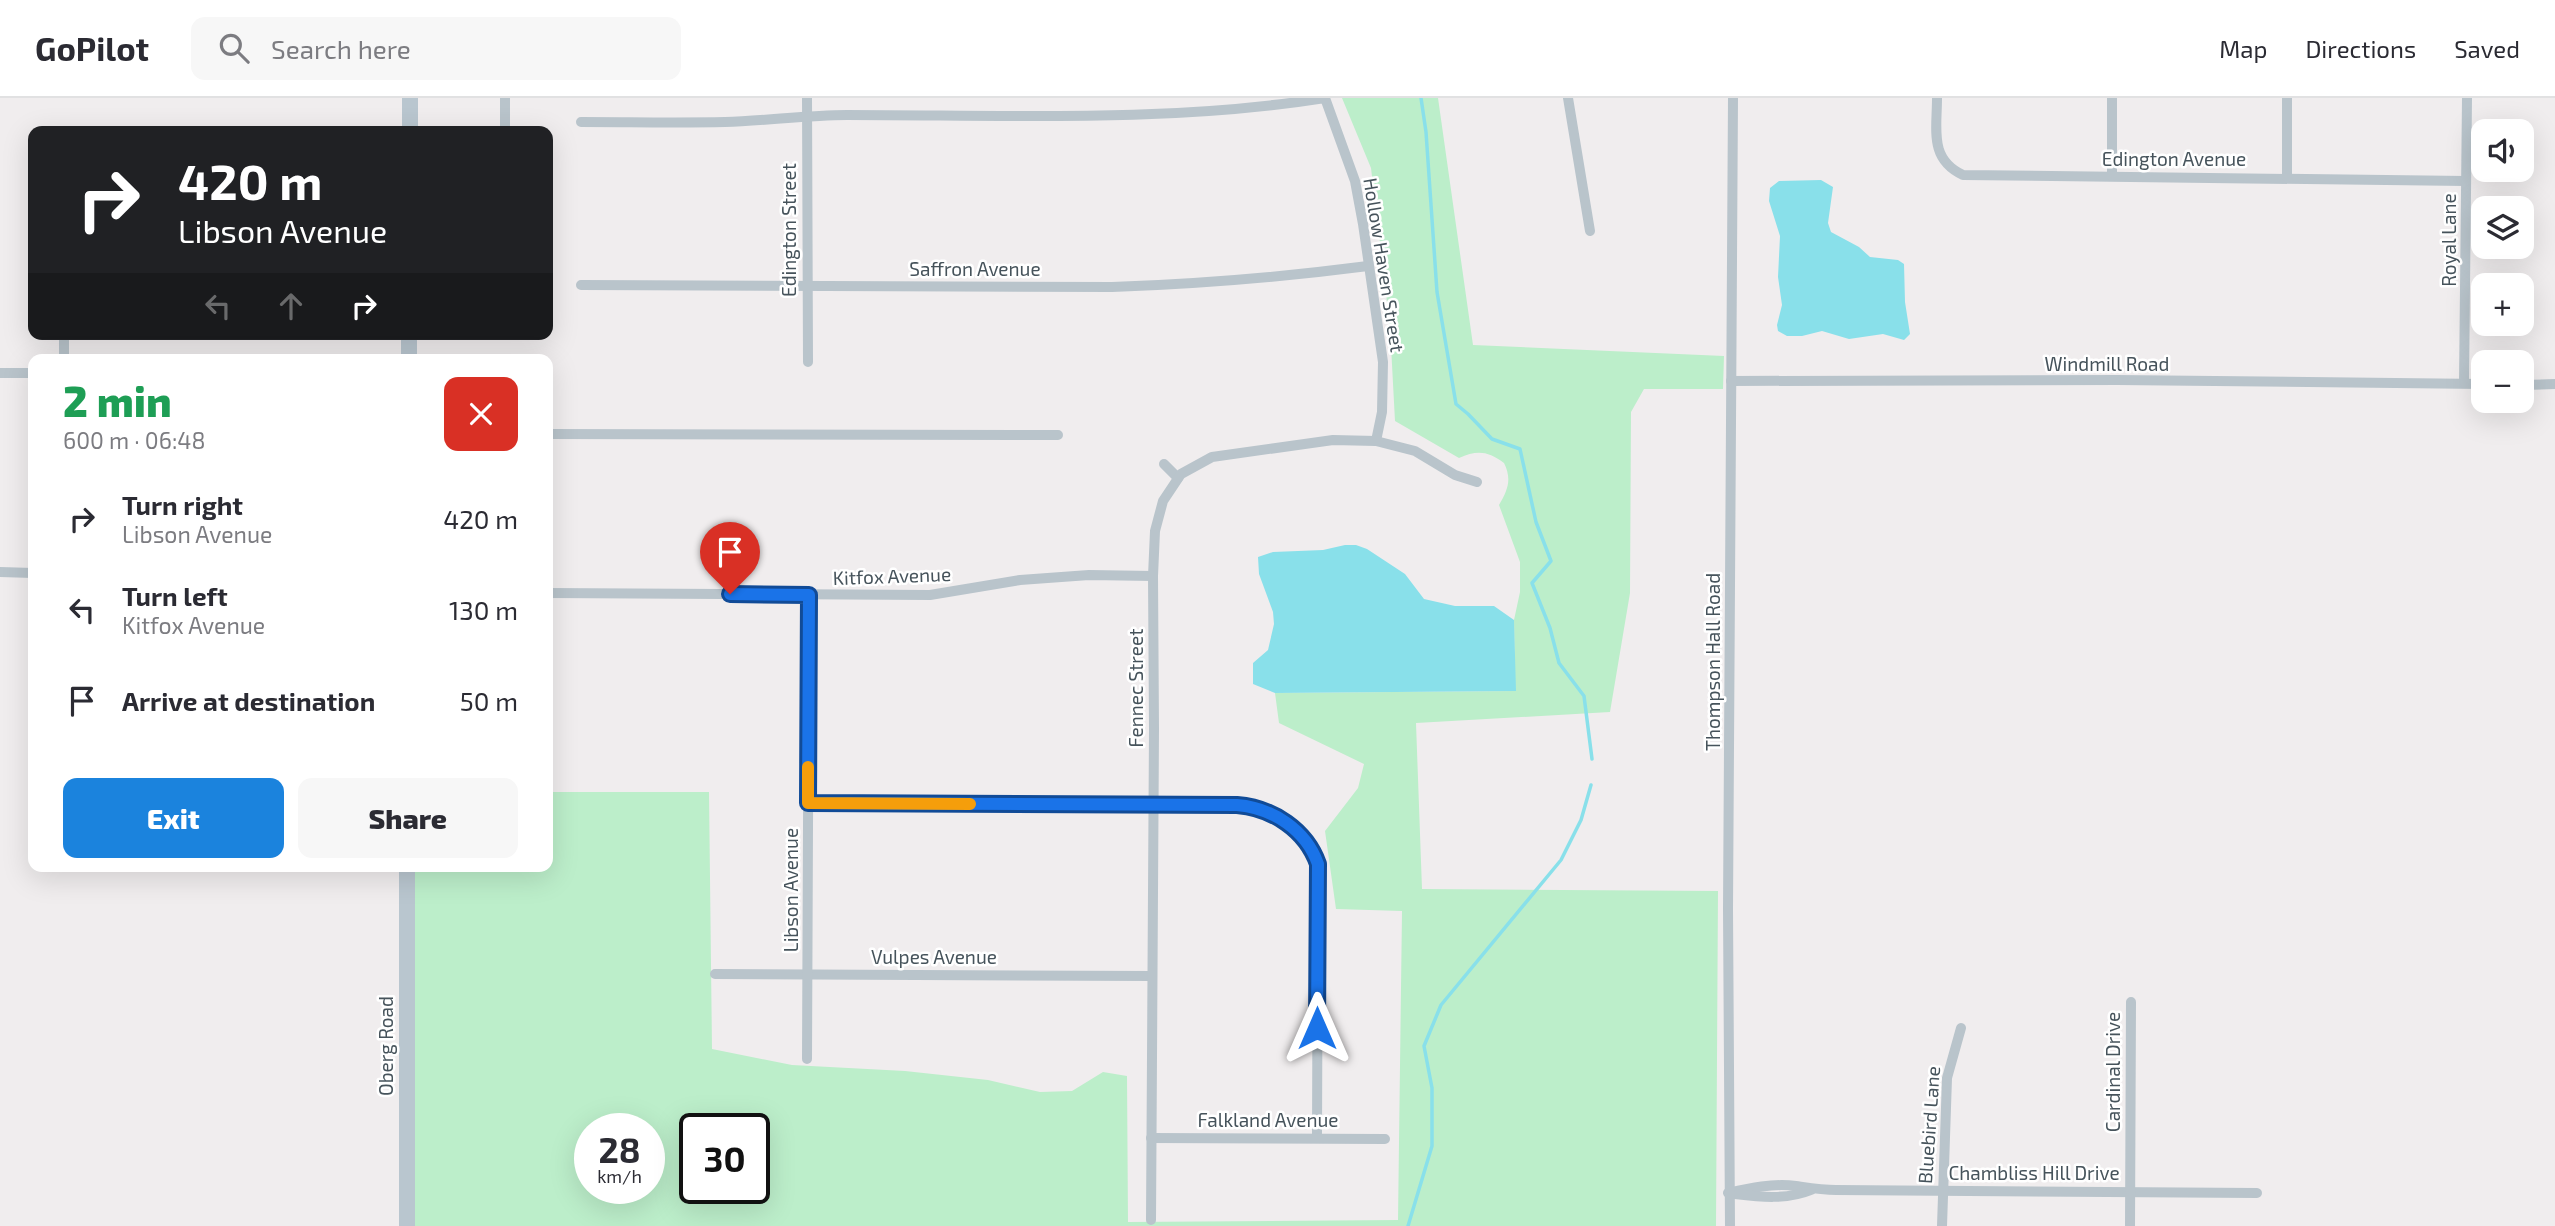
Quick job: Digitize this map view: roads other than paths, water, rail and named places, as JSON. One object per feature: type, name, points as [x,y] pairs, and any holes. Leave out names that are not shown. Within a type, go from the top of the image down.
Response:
[{"type":"street","points":[[410,98],[410,126]]},
{"type":"street","points":[[505,98],[505,126]]},
{"type":"street","name":"Edington Street","points":[[807,98],[808,362]]},
{"type":"street","points":[[581,122],[727,122],[807,115],[1114,116],[1271,107],[1325,98]]},
{"type":"street","name":"Hollow Haven Street","points":[[1325,98],[1355,181],[1383,362],[1382,412],[1376,441]]},
{"type":"street","points":[[1567,98],[1590,231]]},
{"type":"street","name":"Thompson Hall Road","points":[[1730,1226],[1733,98]]},
{"type":"street","name":"Edington Avenue","points":[[1937,98],[1937,145],[1944,162],[1963,174],[2466,181]]},
{"type":"street","points":[[2112,98],[2112,176]]},
{"type":"street","points":[[2287,98],[2287,177]]},
{"type":"street","name":"Royal Lane","points":[[2464,383],[2467,98]]},
{"type":"street","name":"Saffron Avenue","points":[[581,285],[1112,287],[1187,285],[1276,278],[1368,266]]},
{"type":"street","points":[[0,373],[28,373]]},
{"type":"street","name":"Windmill Road","points":[[1731,381],[2118,380],[2471,383]]},
{"type":"street","points":[[2534,385],[2555,384]]},
{"type":"street","points":[[553,434],[1058,435]]},
{"type":"street","name":"Fennec Street","points":[[1151,1220],[1153,576],[1158,516],[1163,501],[1178,478],[1212,457],[1333,440],[1376,441],[1415,452],[1455,475],[1477,482]]},
{"type":"street","points":[[1164,464],[1178,478]]},
{"type":"street","points":[[0,572],[28,573]]},
{"type":"street","name":"Kitfox Avenue","points":[[553,593],[930,595],[1020,580],[1089,575],[1153,576]]},
{"type":"street","name":"Libson Avenue","points":[[807,1059],[809,595]]},
{"type":"street","points":[[808,803],[1249,806],[1284,821],[1313,850],[1318,864],[1317,1137]]},
{"type":"street","name":"Oberg Road","points":[[407,872],[407,1226]]},
{"type":"street","name":"Vulpes Avenue","points":[[715,974],[1152,976]]},
{"type":"street","name":"Cardinal Drive","points":[[2130,1226],[2131,1002]]},
{"type":"street","name":"Bluebird Lane","points":[[1942,1226],[1947,1078],[1961,1028]]},
{"type":"street","name":"Falkland Avenue","points":[[1151,1138],[1385,1139]]},
{"type":"street","name":"Chambliss Hill Drive","points":[[1728,1193],[1760,1197],[1798,1196],[1811,1190],[2257,1193]]},
{"type":"water","points":[[1821,180],[1833,187],[1828,223],[1831,232],[1859,247],[1870,257],[1898,260],[1904,264],[1905,302],[1910,334],[1904,340],[1883,334],[1849,339],[1822,331],[1802,336],[1787,336],[1778,331],[1782,305],[1778,277],[1780,236],[1769,201],[1770,188],[1779,181]]},
{"type":"water","points":[[1345,545],[1367,549],[1405,574],[1424,599],[1455,606],[1494,606],[1514,620],[1516,691],[1275,693],[1253,684],[1253,663],[1268,650],[1274,624],[1273,612],[1259,574],[1258,557],[1273,552],[1323,550]]},
{"type":"waterway","points":[[1421,98],[1426,132],[1437,292],[1456,404],[1492,439],[1520,449],[1536,522],[1551,561],[1532,583],[1550,628],[1559,663],[1584,696],[1592,759]]},
{"type":"waterway","points":[[1408,1226],[1432,1146],[1432,1088],[1424,1046],[1441,1005],[1561,860],[1581,820],[1591,785]]}]
